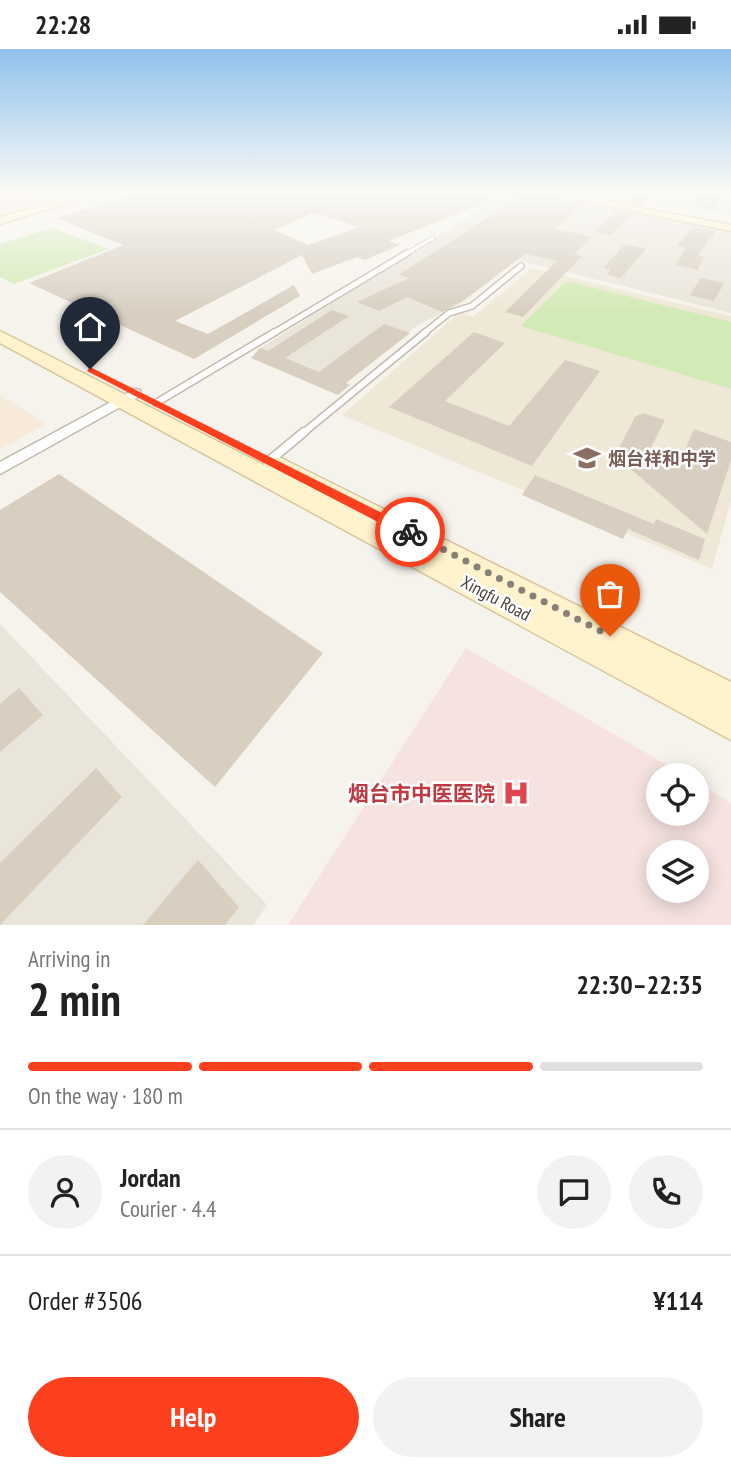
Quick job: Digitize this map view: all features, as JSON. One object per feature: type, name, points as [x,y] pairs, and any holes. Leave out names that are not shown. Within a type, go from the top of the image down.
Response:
[{"type":"main road","name":"Xingfu Road","points":[[0,323],[731,724]]},
{"type":"main road","name":"Xingfu Road","points":[[0,336],[269,461],[731,699]]},
{"type":"street","points":[[0,469],[137,399]]},
{"type":"lane","points":[[137,399],[433,238]]},
{"type":"lane","points":[[269,461],[449,313],[472,306],[521,266]]},
{"type":"shaded area","points":[[443,233],[731,233],[731,313],[518,260],[460,304],[419,324],[344,381],[259,349]]},
{"type":"shaded area","name":"烟台祥和中学","points":[[532,268],[731,316],[731,500],[712,569],[342,415],[459,313],[473,317]]},
{"type":"shaded area","points":[[0,395],[46,424],[0,449]]},
{"type":"shaded area","points":[[0,624],[267,905],[253,925],[0,925]]},
{"type":"shaded area","name":"烟台市中医医院","points":[[466,648],[663,763],[646,763],[646,826],[709,826],[709,789],[731,803],[731,925],[288,925]]},
{"type":"green space","points":[[36,233],[65,233],[109,249],[14,284],[0,277],[0,244]]},
{"type":"green space","points":[[566,281],[731,322],[731,389],[521,326]]},
{"type":"building","points":[[93,233],[281,233],[308,245],[343,233],[409,233],[389,241],[400,245],[365,260],[357,257],[312,274],[302,255],[175,321],[208,334],[294,285],[300,296],[194,359],[29,283],[123,245]]},
{"type":"building","points":[[464,233],[572,233],[592,237],[574,254],[582,256],[523,317],[505,312],[557,261],[525,254],[464,300],[442,312],[407,297],[379,311],[357,302],[409,278],[398,275]]},
{"type":"building","points":[[688,233],[715,233],[698,256],[704,257],[698,270],[676,265],[685,248],[677,246]]},
{"type":"building","points":[[625,244],[646,249],[621,278],[606,274],[611,270],[603,268]]},
{"type":"building","points":[[701,278],[724,283],[714,301],[690,295]]},
{"type":"building","points":[[332,310],[349,316],[285,358],[319,372],[384,324],[410,333],[346,383],[350,385],[338,395],[251,358],[260,348],[268,351]]},
{"type":"building","points":[[474,332],[505,343],[445,401],[509,426],[565,360],[600,371],[532,466],[389,407]]},
{"type":"building","points":[[643,413],[665,420],[646,457],[681,459],[694,429],[731,442],[731,460],[707,534],[621,461],[618,450],[635,417]]},
{"type":"building","points":[[59,474],[323,653],[215,787],[0,592],[0,510]]},
{"type":"building","points":[[535,475],[654,524],[656,519],[705,539],[699,560],[628,529],[623,539],[522,495]]},
{"type":"building","points":[[19,688],[43,715],[0,752],[0,704]]},
{"type":"building","points":[[96,768],[122,797],[0,925],[0,863]]},
{"type":"building","points":[[198,860],[239,907],[225,925],[143,925]]},
{"type":"way so far","points":[[410,532],[610,636]]},
{"type":"place","name":"烟台祥和中学","points":[[587,458]]},
{"type":"place","name":"烟台市中医医院","points":[[516,793]]},
{"type":"route","points":[[90,369],[410,532]]}]
